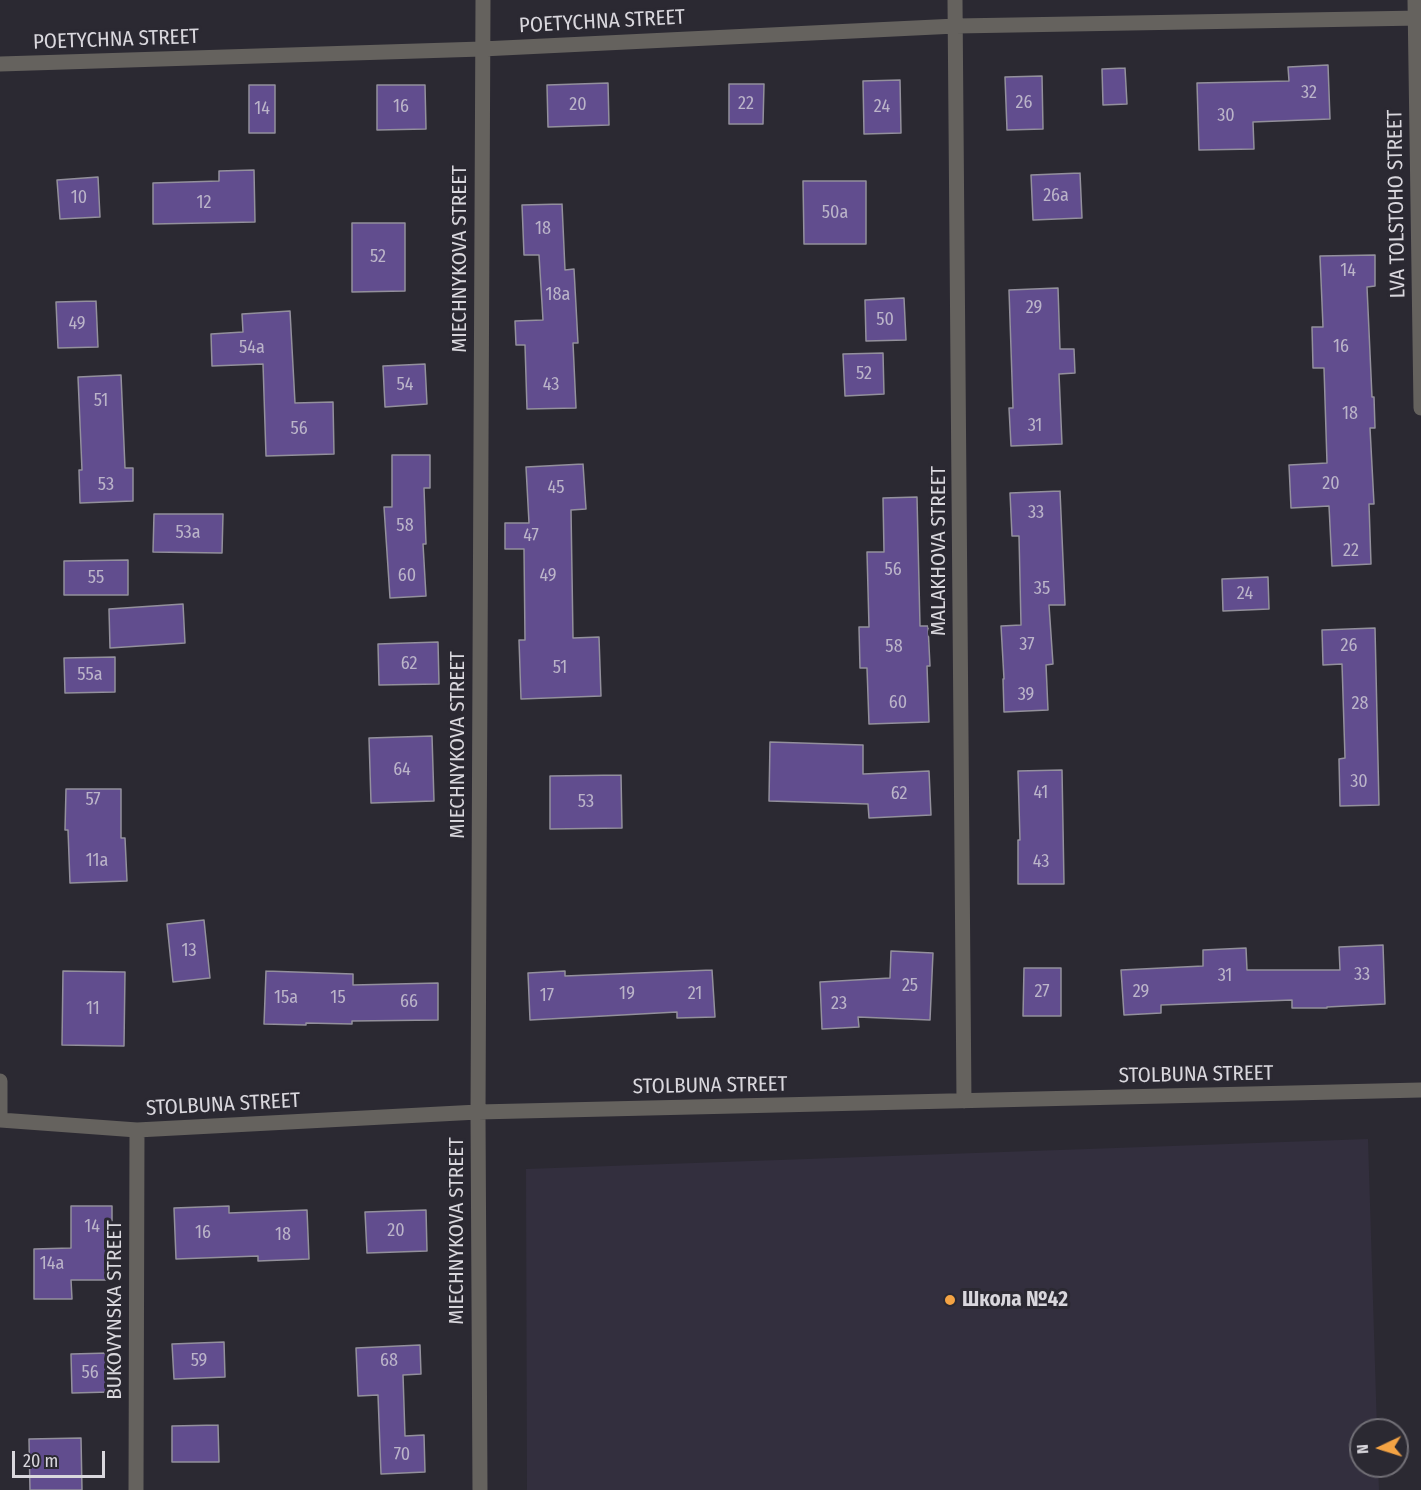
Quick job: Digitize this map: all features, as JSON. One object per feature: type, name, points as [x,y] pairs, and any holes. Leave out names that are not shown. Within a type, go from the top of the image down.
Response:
[{"type":"street","name":"MIECHNYKOVA STREET","points":[[480,1490],[477,1113],[483,0]]},
{"type":"street","name":"MALAKHOVA STREET","points":[[955,0],[964,1101]]},
{"type":"street","name":"LVA TOLSTOHO STREET","points":[[1415,0],[1418,18],[1421,408]]},
{"type":"street","name":"POETYCHNA STREET","points":[[0,64],[482,49],[956,26],[1418,18]]},
{"type":"street","points":[[0,1081],[0,1120]]},
{"type":"street","name":"STOLBUNA STREET","points":[[0,1120],[137,1130],[477,1113],[1421,1090]]},
{"type":"street","name":"BUKOVYNSKA STREET","points":[[136,1490],[137,1130]]},
{"type":"shaded area","name":"Школа №42","points":[[1368,1139],[1377,1418],[1349,1418],[1349,1478],[1378,1478],[1379,1490],[527,1490],[526,1169]]},
{"type":"building","points":[[1328,65],[1330,119],[1253,122],[1254,149],[1199,150],[1197,83],[1289,81],[1288,67]]},
{"type":"building","points":[[1125,68],[1127,104],[1103,105],[1102,69]]},
{"type":"building","points":[[1042,76],[1043,129],[1007,130],[1005,77]]},
{"type":"building","points":[[900,80],[901,133],[864,134],[863,81]]},
{"type":"building","points":[[608,83],[609,125],[548,127],[547,85]]},
{"type":"building","points":[[729,84],[764,84],[763,124],[729,124]]},
{"type":"building","points":[[249,85],[275,85],[275,133],[249,133]]},
{"type":"building","points":[[377,85],[425,85],[426,129],[377,130]]},
{"type":"building","points":[[254,170],[255,222],[153,224],[153,183],[219,181],[219,171]]},
{"type":"building","points":[[1080,173],[1082,218],[1033,220],[1031,175]]},
{"type":"building","points":[[98,177],[100,217],[60,219],[57,180]]},
{"type":"building","points":[[803,181],[866,181],[866,244],[804,244]]},
{"type":"building","points":[[562,204],[565,270],[574,269],[578,343],[573,343],[576,408],[527,409],[525,345],[516,345],[515,321],[543,320],[539,255],[524,255],[522,205]]},
{"type":"building","points":[[352,223],[405,223],[405,291],[352,292]]},
{"type":"building","points":[[1375,255],[1375,286],[1367,287],[1375,428],[1370,428],[1374,504],[1369,504],[1371,564],[1332,566],[1329,506],[1291,508],[1289,465],[1327,463],[1324,368],[1313,368],[1312,327],[1323,327],[1320,256]]},
{"type":"building","points":[[1058,288],[1060,349],[1074,349],[1075,373],[1059,374],[1062,444],[1011,446],[1009,408],[1013,408],[1009,290]]},
{"type":"building","points":[[904,298],[906,340],[866,341],[865,300]]},
{"type":"building","points":[[96,301],[98,347],[58,348],[56,302]]},
{"type":"building","points":[[290,311],[295,403],[333,402],[334,454],[266,456],[263,364],[212,366],[211,334],[243,332],[242,314]]},
{"type":"building","points":[[883,353],[884,394],[845,396],[843,354]]},
{"type":"building","points":[[425,364],[427,404],[385,407],[383,366]]},
{"type":"building","points":[[121,375],[125,468],[133,468],[133,501],[80,503],[79,470],[82,470],[78,377]]},
{"type":"building","points":[[392,455],[430,455],[430,488],[424,488],[426,544],[423,544],[426,596],[390,598],[384,507],[392,507]]},
{"type":"building","points":[[583,464],[586,509],[571,510],[573,638],[599,637],[601,696],[521,699],[519,640],[525,640],[524,549],[505,549],[505,523],[529,523],[526,467]]},
{"type":"building","points":[[1060,491],[1065,605],[1049,605],[1053,664],[1046,665],[1048,710],[1004,712],[1001,626],[1021,625],[1019,536],[1012,536],[1010,493]]},
{"type":"building","points":[[917,497],[920,626],[928,626],[929,722],[869,724],[867,668],[860,668],[859,627],[869,627],[867,552],[884,552],[883,498]]},
{"type":"building","points":[[154,514],[223,514],[222,553],[153,552]]},
{"type":"building","points":[[128,560],[128,595],[64,595],[64,561]]},
{"type":"building","points":[[1268,577],[1269,609],[1223,611],[1222,579]]},
{"type":"building","points":[[183,604],[185,643],[110,648],[109,609]]},
{"type":"building","points":[[1375,628],[1379,805],[1340,806],[1339,759],[1345,758],[1342,664],[1323,665],[1322,630]]},
{"type":"building","points":[[438,642],[439,684],[379,685],[378,644]]},
{"type":"building","points":[[115,657],[115,692],[65,693],[64,658]]},
{"type":"building","points":[[432,736],[434,801],[371,803],[369,738]]},
{"type":"building","points":[[770,742],[863,745],[863,774],[929,771],[931,815],[869,818],[868,804],[769,801]]},
{"type":"building","points":[[1062,770],[1064,884],[1018,884],[1018,840],[1020,840],[1018,771]]},
{"type":"building","points":[[621,775],[622,828],[550,829],[550,776]]},
{"type":"building","points":[[66,789],[121,789],[121,838],[125,838],[127,881],[70,883],[68,830],[65,830]]},
{"type":"building","points":[[204,920],[210,978],[173,982],[167,924]]},
{"type":"building","points":[[1383,945],[1385,1004],[1292,1008],[1292,1000],[1161,1005],[1161,1013],[1124,1015],[1121,970],[1203,966],[1203,950],[1246,948],[1247,970],[1340,970],[1339,947]]},
{"type":"building","points":[[891,951],[933,953],[930,1020],[858,1017],[859,1027],[822,1029],[820,982],[890,978]]},
{"type":"building","points":[[1024,968],[1061,968],[1061,1016],[1023,1016]]},
{"type":"building","points":[[712,970],[715,1017],[677,1018],[677,1012],[530,1020],[528,973],[565,971],[565,976]]},
{"type":"building","points":[[63,971],[125,972],[124,1046],[62,1045]]},
{"type":"building","points":[[266,971],[353,974],[353,985],[438,983],[438,1020],[352,1021],[352,1024],[264,1024]]},
{"type":"building","points":[[71,1206],[112,1206],[112,1280],[71,1280],[72,1299],[34,1299],[34,1249],[71,1248]]},
{"type":"building","points":[[229,1206],[229,1213],[307,1210],[309,1259],[258,1261],[258,1256],[176,1259],[174,1208]]},
{"type":"building","points":[[426,1210],[427,1251],[367,1253],[365,1212]]},
{"type":"building","points":[[224,1342],[225,1377],[174,1379],[172,1344]]},
{"type":"building","points":[[420,1345],[421,1374],[403,1375],[405,1436],[424,1435],[425,1472],[381,1474],[378,1395],[358,1396],[356,1348]]},
{"type":"building","points":[[109,1353],[110,1392],[72,1393],[71,1354]]},
{"type":"building","points":[[218,1425],[219,1462],[172,1462],[172,1426]]},
{"type":"building","points":[[81,1438],[82,1490],[30,1490],[29,1439]]},
{"type":"place","name":"Школа №42","points":[[950,1300]]}]
